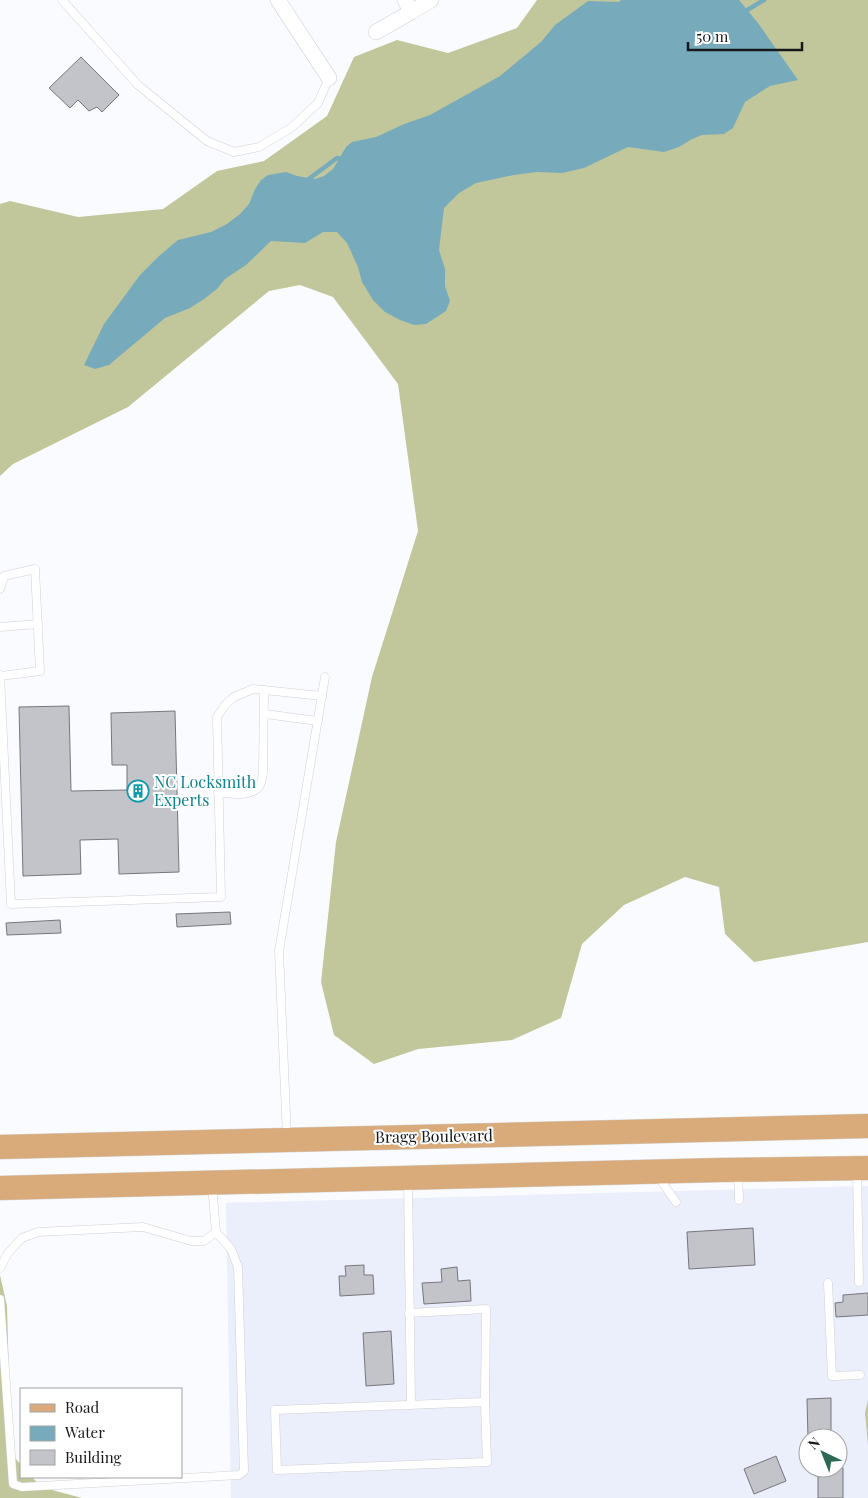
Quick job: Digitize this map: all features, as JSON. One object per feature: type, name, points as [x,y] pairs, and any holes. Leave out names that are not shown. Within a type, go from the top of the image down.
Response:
[{"type":"main road","name":"Bragg Boulevard","points":[[0,1147],[868,1126]]},
{"type":"main road","points":[[0,1188],[738,1170],[864,1165]]},
{"type":"street","points":[[278,0],[330,78]]},
{"type":"street","points":[[376,32],[408,6],[431,0]]},
{"type":"lane","points":[[62,0],[138,85],[207,141],[234,152],[259,147],[291,128],[318,103],[330,78]]},
{"type":"lane","points":[[0,589],[4,576],[35,569],[40,671],[0,676],[11,904],[221,897],[217,716],[234,696],[253,689],[322,696]]},
{"type":"lane","points":[[0,627],[38,624]]},
{"type":"lane","points":[[287,1140],[279,951],[325,677]]},
{"type":"lane","points":[[218,792],[247,793],[255,791],[260,785],[263,773],[264,690]]},
{"type":"lane","points":[[265,714],[318,721]]},
{"type":"lane","points":[[859,1282],[864,1165]]},
{"type":"lane","points":[[738,1170],[739,1200]]},
{"type":"lane","points":[[654,1172],[676,1202]]},
{"type":"lane","points":[[408,1178],[411,1405]]},
{"type":"lane","points":[[0,1298],[13,1484],[22,1487],[239,1475],[244,1471],[238,1267],[231,1249],[216,1232],[212,1183]]},
{"type":"lane","points":[[0,1268],[8,1253],[22,1238],[38,1232],[143,1228],[191,1241],[204,1241],[216,1232]]},
{"type":"lane","points":[[828,1283],[832,1376],[860,1374]]},
{"type":"lane","points":[[409,1313],[486,1309],[485,1402],[488,1462],[277,1470],[275,1410],[485,1402]]},
{"type":"shaded area","points":[[868,1186],[868,1498],[231,1498],[226,1203]]},
{"type":"green space","points":[[537,0],[868,0],[868,942],[754,962],[725,934],[719,887],[685,877],[624,905],[582,944],[561,1018],[512,1040],[418,1049],[374,1064],[334,1035],[321,982],[336,842],[372,677],[418,531],[398,384],[333,297],[300,285],[269,291],[128,407],[13,464],[0,476],[0,204],[10,201],[78,217],[163,209],[217,171],[264,161],[327,116],[354,57],[397,40],[448,53],[517,28]]},
{"type":"green space","points":[[0,1275],[7,1306],[11,1453],[20,1464],[20,1478],[33,1478],[41,1487],[82,1498],[0,1498]]},
{"type":"green space","points":[[868,1400],[868,1445],[865,1413]]},
{"type":"water","points":[[621,0],[739,0],[758,23],[798,80],[770,86],[745,102],[733,128],[724,134],[702,135],[679,147],[664,152],[628,147],[584,168],[562,173],[537,172],[514,175],[476,183],[459,193],[444,208],[439,250],[445,269],[445,286],[450,301],[446,311],[426,324],[414,325],[385,312],[373,300],[362,282],[358,267],[347,243],[337,232],[323,232],[305,243],[271,241],[246,265],[225,279],[217,289],[204,299],[190,308],[165,318],[109,365],[95,369],[84,365],[104,324],[140,275],[178,240],[211,232],[227,224],[240,214],[249,204],[261,180],[268,175],[286,172],[315,179],[324,176],[333,169],[346,147],[352,142],[376,137],[430,115],[500,76],[541,42],[555,25],[588,1],[619,2]]},
{"type":"building","points":[[81,57],[119,95],[102,112],[97,107],[89,111],[78,100],[70,108],[49,88]]},
{"type":"building","name":"NC Locksmith Experts","points":[[69,706],[71,791],[127,790],[127,765],[112,765],[111,713],[175,711],[179,872],[119,874],[118,839],[80,840],[81,874],[23,876],[19,707]]},
{"type":"building","points":[[230,912],[231,924],[177,927],[176,914]]},
{"type":"building","points":[[60,920],[61,933],[7,935],[6,923]]},
{"type":"building","points":[[753,1228],[755,1265],[689,1269],[687,1232]]},
{"type":"building","points":[[364,1265],[364,1275],[373,1275],[374,1294],[340,1296],[339,1276],[346,1276],[345,1266]]},
{"type":"building","points":[[457,1267],[458,1281],[470,1280],[471,1301],[424,1304],[422,1283],[442,1282],[441,1269]]},
{"type":"building","points":[[868,1293],[868,1315],[836,1317],[835,1303],[843,1302],[843,1295]]},
{"type":"building","points":[[391,1331],[394,1384],[366,1386],[363,1333]]},
{"type":"building","points":[[831,1398],[831,1428],[808,1428],[807,1399]]},
{"type":"building","points":[[776,1456],[786,1481],[754,1494],[744,1469]]},
{"type":"building","points":[[818,1478],[843,1478],[843,1498],[818,1498]]},
{"type":"waterway","points":[[744,12],[764,0]]},
{"type":"waterway","points":[[306,181],[337,158],[345,159]]},
{"type":"place","name":"NC Locksmith Experts","points":[[138,791]]}]
